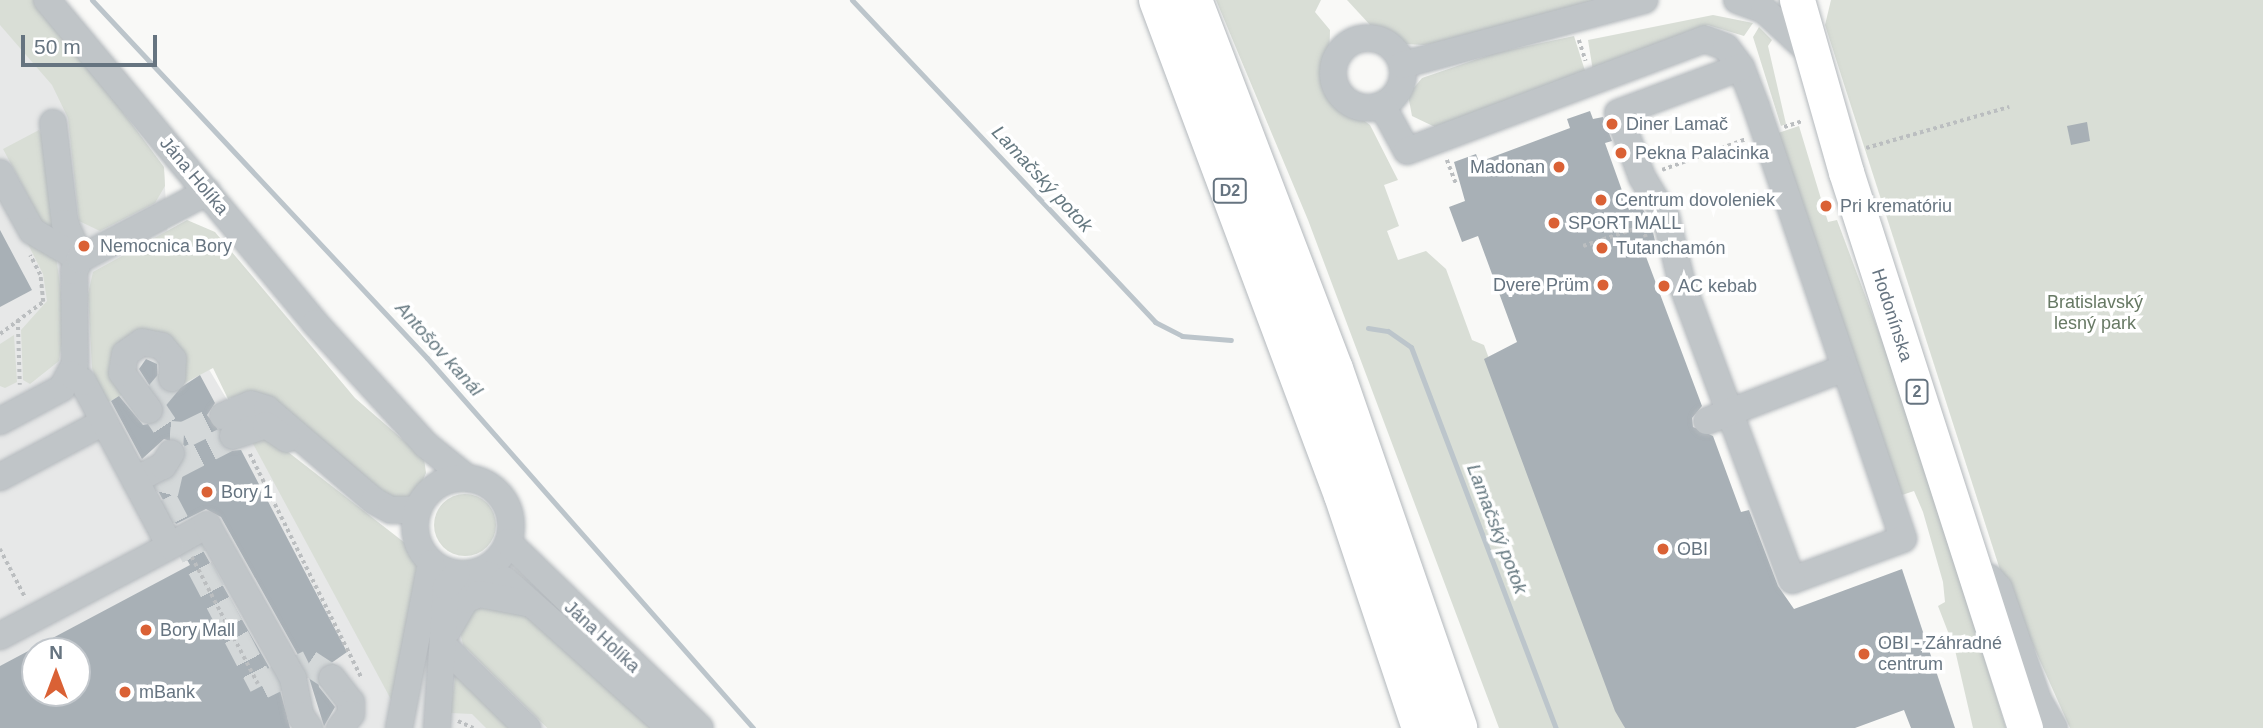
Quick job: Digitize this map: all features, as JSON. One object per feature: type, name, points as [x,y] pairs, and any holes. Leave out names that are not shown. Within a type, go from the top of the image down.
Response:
[{"type":"highway","name":"D2","points":[[1158,0],[1338,483],[1421,728]]},
{"type":"highway","name":"D2","points":[[1193,0],[1334,369],[1458,728]]},
{"type":"main road","name":"Hodonínska","points":[[1797,0],[1841,155],[2025,728]]},
{"type":"main road","name":"Hodonínska","points":[[2006,669],[2038,728]]},
{"type":"street","name":"Jána Holíka","points":[[47,0],[315,323],[426,445],[467,478]]},
{"type":"street","points":[[1402,65],[1644,0]]},
{"type":"street","points":[[1737,0],[1764,10],[1813,55]]},
{"type":"street","points":[[1813,55],[1817,0]]},
{"type":"street","points":[[1378,39],[1402,65],[1397,93],[1382,105],[1360,107],[1341,96],[1333,76],[1337,55],[1354,41],[1378,39]]},
{"type":"street","points":[[1382,105],[1407,150],[1705,39],[1726,47],[1741,67],[1842,369],[1903,539],[1793,580],[1719,416],[1666,217],[1642,177],[1618,113],[1741,67]]},
{"type":"street","points":[[53,123],[65,223],[80,259]]},
{"type":"street","points":[[0,173],[32,231],[80,259]]},
{"type":"street","points":[[0,421],[62,388],[75,364],[74,271],[80,259],[207,192]]},
{"type":"street","points":[[149,410],[122,373],[125,354],[142,342],[162,346],[173,359],[172,378]]},
{"type":"street","points":[[1719,416],[1842,369]]},
{"type":"street","points":[[70,374],[83,382],[135,480],[181,551]]},
{"type":"street","points":[[233,431],[251,404],[267,409],[374,501],[390,510],[425,500],[467,478],[485,484],[501,498],[510,517],[508,542],[495,563],[468,573],[446,587],[446,641],[437,725]]},
{"type":"street","points":[[0,477],[104,422]]},
{"type":"street","points":[[233,431],[257,425],[274,428],[425,555],[468,573]]},
{"type":"street","points":[[399,728],[425,555],[425,500],[433,468],[426,445]]},
{"type":"street","points":[[135,480],[163,466],[171,453]]},
{"type":"street","points":[[0,636],[181,551],[207,525],[293,678],[300,715],[309,728]]},
{"type":"street","name":"Jána Holíka","points":[[508,542],[700,728]]},
{"type":"street","name":"Jána Holíka","points":[[468,573],[505,580],[670,728]]},
{"type":"street","points":[[1990,578],[1999,588],[2038,700],[2054,728]]},
{"type":"street","points":[[446,641],[465,600],[479,594],[531,604]]},
{"type":"street","points":[[446,641],[527,728]]},
{"type":"street","points":[[332,678],[351,702],[351,714],[340,728]]},
{"type":"path","points":[[1579,40],[1589,72]]},
{"type":"path","points":[[1841,155],[2009,107]]},
{"type":"path","points":[[1777,129],[1802,121]]},
{"type":"path","points":[[1584,246],[1643,226]]},
{"type":"path","points":[[0,334],[43,302],[40,275],[29,253]]},
{"type":"path","points":[[13,389],[20,385],[19,320]]},
{"type":"path","points":[[233,431],[363,682]]},
{"type":"path","points":[[0,549],[31,607]]},
{"type":"path","points":[[181,551],[258,684]]},
{"type":"path","points":[[437,725],[459,721],[473,728]]},
{"type":"shaded area","points":[[0,0],[164,171],[172,307],[251,440],[460,631],[470,657],[547,728],[0,728]]},
{"type":"green space","points":[[0,0],[37,0],[64,33],[164,167],[165,186],[155,203],[100,231],[79,221],[68,118],[52,85],[0,25]]},
{"type":"green space","points":[[1216,0],[1321,0],[1315,12],[1330,30],[1328,94],[1370,125],[1398,180],[1384,185],[1399,226],[1387,231],[1398,260],[1426,251],[1446,269],[1472,340],[1484,345],[1625,728],[1499,728],[1308,220]]},
{"type":"green space","points":[[1347,0],[1598,0],[1481,35],[1424,45],[1404,44],[1371,26]]},
{"type":"green space","name":"Bratislavský lesný park","points":[[1831,0],[2263,0],[2263,728],[2070,728],[2002,576],[1825,25]]},
{"type":"green space","points":[[1713,15],[1753,23],[1744,36],[1708,25],[1593,71],[1588,40]]},
{"type":"green space","points":[[1759,27],[1772,40],[1768,46],[1786,124],[1781,126],[1753,37]]},
{"type":"green space","points":[[1574,36],[1586,74],[1437,128],[1412,116],[1408,95],[1422,78],[1495,53]]},
{"type":"green space","points":[[1799,126],[1828,222],[1837,220],[1902,394],[2006,728],[1973,728],[1955,650],[1938,606],[1945,602],[1943,582],[1923,512],[1914,491],[1899,496],[1775,134]]},
{"type":"green space","points":[[39,130],[45,143],[55,231],[43,224],[3,149]]},
{"type":"green space","points":[[187,220],[215,232],[355,398],[424,458],[426,473],[417,494],[395,500],[250,392],[228,399],[213,368],[181,385],[165,336],[150,330],[133,332],[113,351],[109,367],[124,394],[104,404],[92,368],[88,294],[93,272]]},
{"type":"green space","points":[[24,236],[56,255],[65,323],[59,361],[30,384],[23,380],[21,330],[47,301],[43,274]]},
{"type":"green space","points":[[14,335],[17,382],[5,388],[0,386],[0,344]]},
{"type":"green space","points":[[260,438],[274,441],[414,550],[418,560],[394,705],[251,440]]},
{"type":"green space","points":[[465,494],[487,503],[496,525],[487,547],[465,556],[443,547],[434,525],[443,503]]},
{"type":"green space","points":[[480,603],[514,609],[546,628],[661,728],[547,728],[463,645],[460,631],[467,610]]},
{"type":"green space","points":[[456,672],[518,728],[486,728],[472,714],[450,713]]},
{"type":"building","points":[[1590,111],[1593,119],[1603,117],[1612,141],[1605,143],[1629,210],[1641,206],[1651,223],[1655,241],[1642,246],[1702,406],[1692,418],[1693,427],[1713,436],[1741,512],[1749,510],[1778,586],[1794,609],[1902,569],[1955,728],[1911,728],[1904,710],[1855,728],[1625,728],[1615,711],[1484,359],[1517,342],[1478,236],[1462,242],[1449,207],[1465,201],[1454,162],[1476,154],[1479,162],[1570,128],[1567,119]]},
{"type":"building","points":[[2087,122],[2090,141],[2071,145],[2067,126]]},
{"type":"building","points":[[0,230],[32,290],[0,307]]},
{"type":"building","points":[[146,359],[157,364],[158,384],[171,394],[200,375],[215,403],[207,415],[219,431],[218,442],[229,451],[241,450],[347,652],[317,673],[319,687],[335,707],[324,726],[307,671],[221,517],[206,509],[176,524],[156,487],[176,474],[187,454],[184,445],[164,439],[142,459],[111,401],[119,396],[143,425],[159,422],[164,408],[139,369]]},
{"type":"building","name":"Bory Mall","points":[[201,547],[278,683],[290,728],[0,728],[0,666],[21,655],[21,707],[91,707],[91,637],[55,637],[190,565],[185,556]]},
{"type":"waterway","name":"Antošov kanál","points":[[92,0],[427,358],[753,728]]},
{"type":"waterway","name":"Lamačský potok","points":[[852,0],[1155,322],[1182,336],[1231,340]]},
{"type":"waterway","name":"Lamačský potok","points":[[1368,328],[1388,331],[1411,347],[1556,728]]},
{"type":"tunnel","points":[[172,378],[150,404],[170,434],[184,435],[223,416]]},
{"type":"tunnel","points":[[233,436],[171,468],[164,499],[262,686],[309,663],[332,678]]},
{"type":"place","name":"Diner Lamač","points":[[1612,124]]},
{"type":"place","name":"Pekna Palacinka","points":[[1621,153]]},
{"type":"place","name":"Madonan","points":[[1559,167]]},
{"type":"place","name":"Centrum dovoleniek","points":[[1601,200]]},
{"type":"place","name":"Pri krematóriu","points":[[1826,206]]},
{"type":"place","name":"SPORT MALL","points":[[1554,223]]},
{"type":"place","name":"Nemocnica Bory","points":[[84,246]]},
{"type":"place","name":"Tutanchamón","points":[[1602,248]]},
{"type":"place","name":"Dvere Prüm","points":[[1603,285]]},
{"type":"place","name":"AC kebab","points":[[1664,286]]},
{"type":"place","name":"Bory 1","points":[[207,492]]},
{"type":"place","name":"OBI","points":[[1663,549]]},
{"type":"place","name":"Bory Mall","points":[[146,630]]},
{"type":"place","name":"OBI - Záhradné centrum","points":[[1864,654]]},
{"type":"place","name":"mBank","points":[[125,692]]}]
